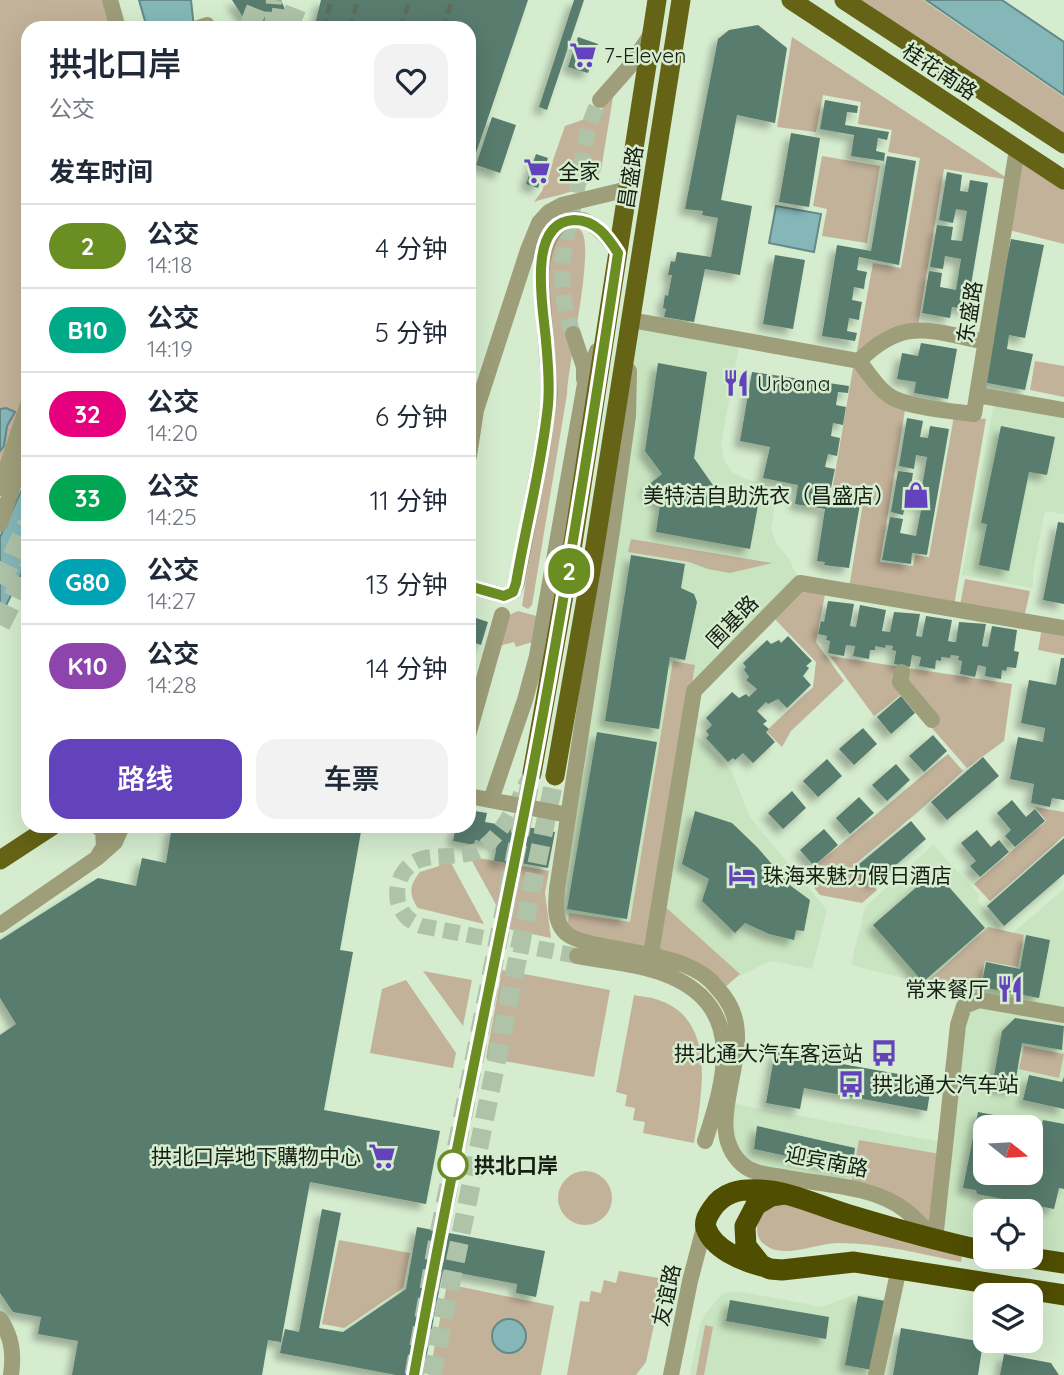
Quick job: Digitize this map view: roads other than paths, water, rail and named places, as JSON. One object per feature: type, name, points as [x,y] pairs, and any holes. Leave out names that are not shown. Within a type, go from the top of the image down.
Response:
[{"type":"highway","name":"迎宾南路","points":[[705,1224],[715,1204],[727,1194],[753,1190],[784,1194],[935,1240],[973,1248]]},
{"type":"highway","points":[[765,1267],[746,1246],[745,1226],[757,1205],[765,1199],[784,1194]]},
{"type":"highway","points":[[705,1224],[716,1243],[744,1261],[765,1267],[782,1270],[842,1263],[899,1268],[1064,1295]]},
{"type":"highway","points":[[1043,1260],[1064,1263]]},
{"type":"main road","name":"昌盛路","points":[[532,773],[571,556],[657,0]]},
{"type":"main road","name":"昌盛路","points":[[555,776],[678,21],[684,0]]},
{"type":"main road","name":"桂花南路","points":[[791,0],[1064,180]]},
{"type":"main road","name":"桂花南路","points":[[844,0],[1064,144]]},
{"type":"main road","points":[[0,860],[41,833]]},
{"type":"street","points":[[110,0],[116,21]]},
{"type":"street","points":[[600,100],[630,66],[653,31]]},
{"type":"street","name":"东盛路","points":[[977,395],[1017,149]]},
{"type":"street","points":[[476,410],[539,223],[549,212],[562,205],[628,189]]},
{"type":"street","points":[[476,588],[504,596],[513,592],[516,583],[549,401],[541,278],[541,263],[548,237],[566,221],[589,222],[600,229],[618,253]]},
{"type":"street","points":[[491,800],[537,656],[585,384],[608,323]]},
{"type":"street","points":[[651,954],[585,942],[567,935],[561,929],[556,906],[628,416],[630,323],[859,361],[892,397],[934,409],[974,414],[977,395],[1064,410]]},
{"type":"street","points":[[859,361],[874,346],[892,336],[917,329],[986,342]]},
{"type":"street","points":[[573,334],[585,384]]},
{"type":"street","points":[[0,488],[21,425]]},
{"type":"street","points":[[0,524],[21,462]]},
{"type":"street","name":"围基路","points":[[651,954],[694,691],[800,583],[1064,628]]},
{"type":"street","points":[[476,707],[502,615]]},
{"type":"street","points":[[902,672],[900,682],[932,720]]},
{"type":"street","points":[[476,797],[568,814]]},
{"type":"street","points":[[97,858],[105,840],[103,833]]},
{"type":"street","points":[[0,925],[97,858],[116,842],[119,833]]},
{"type":"street","name":"迎宾南路","points":[[651,954],[690,967],[707,978],[730,1004],[738,1038],[725,1122],[729,1146],[741,1163],[761,1173],[863,1192],[889,1200],[905,1210],[935,1240]]},
{"type":"street","points":[[577,956],[671,976],[701,996],[714,1012],[725,1044],[724,1062],[716,1106],[705,1141]]},
{"type":"street","points":[[935,1240],[958,1025],[964,1006],[979,1000],[1064,1015]]},
{"type":"street","name":"友谊路","points":[[670,1371],[705,1224]]},
{"type":"street","points":[[876,1375],[899,1268]]},
{"type":"street","points":[[2,1322],[12,1342],[10,1375]]},
{"type":"water","points":[[139,0],[191,0],[193,21],[145,21]]},
{"type":"water","points":[[926,0],[1002,0],[1064,42],[1064,95]]},
{"type":"water","points":[[776,206],[821,214],[814,252],[769,243]]},
{"type":"water","points":[[6,408],[15,412],[7,426],[4,446],[0,451],[0,409]]},
{"type":"water","points":[[21,491],[21,574],[0,618],[0,537]]},
{"type":"water","points":[[509,1319],[521,1324],[526,1336],[521,1348],[509,1353],[497,1348],[492,1336],[497,1324]]},
{"type":"tunnel","points":[[252,21],[260,0]]},
{"type":"tunnel","points":[[272,21],[274,0]]},
{"type":"tunnel","points":[[280,21],[283,0]]},
{"type":"tunnel","points":[[291,21],[299,0]]},
{"type":"tunnel","points":[[573,334],[563,292],[566,238],[586,138],[600,100]]},
{"type":"tunnel","points":[[0,584],[21,539]]},
{"type":"tunnel","points":[[0,625],[21,582]]},
{"type":"tunnel","points":[[532,773],[493,839],[474,852],[416,861],[400,879],[398,902],[406,916],[422,926],[577,956]]},
{"type":"tunnel","points":[[414,1375],[437,1244],[532,773]]},
{"type":"tunnel","points":[[432,1375],[555,776]]},
{"type":"railway","points":[[326,21],[331,0]]},
{"type":"railway","points":[[351,21],[358,0]]},
{"type":"railway","points":[[402,21],[410,0]]},
{"type":"railway","points":[[445,21],[452,0]]},
{"type":"place","name":"7-Eleven","points":[[583,55]]},
{"type":"place","name":"全家","points":[[537,171]]},
{"type":"place","name":"Urbana","points":[[736,383]]},
{"type":"place","name":"美特洁自助洗衣（昌盛店）","points":[[916,495]]},
{"type":"place","name":"珠海来魅力假日酒店","points":[[742,875]]},
{"type":"place","name":"常来餐厅","points":[[1010,989]]},
{"type":"place","name":"拱北通大汽车客运站","points":[[884,1053]]},
{"type":"place","name":"拱北通大汽车站","points":[[851,1084]]},
{"type":"place","name":"拱北口岸地下購物中心","points":[[382,1156]]},
{"type":"place","name":"拱北口岸","points":[[453,1165]]}]
